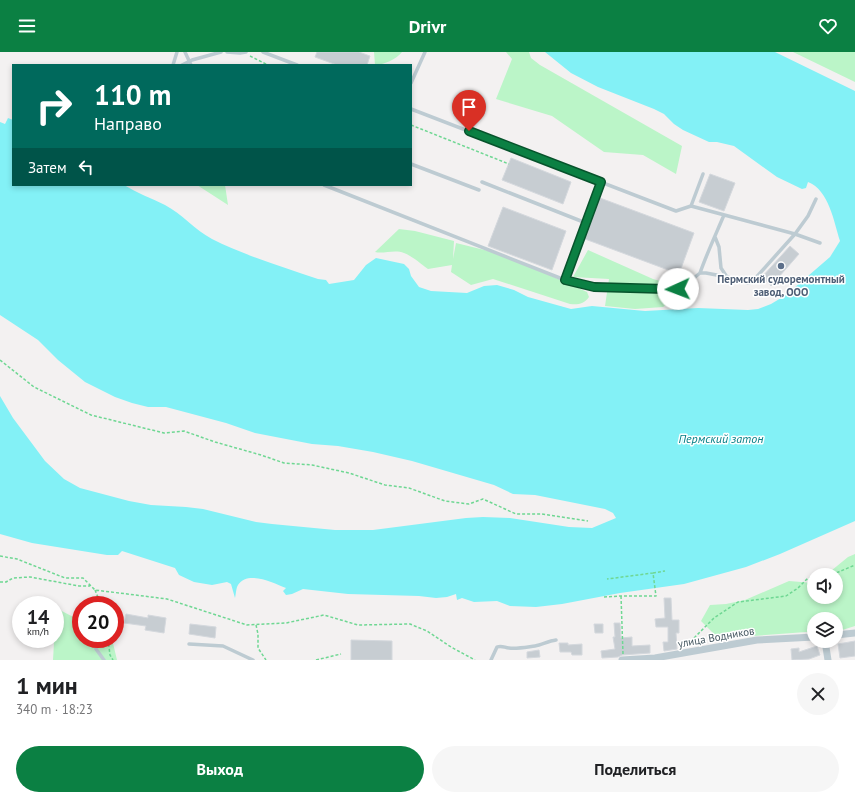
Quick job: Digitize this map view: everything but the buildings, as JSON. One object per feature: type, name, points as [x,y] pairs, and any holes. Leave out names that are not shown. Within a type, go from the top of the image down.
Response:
[{"type":"street","points":[[843,634],[855,633]]},
{"type":"street","name":"улица Водников","points":[[623,660],[655,659],[757,640],[807,637]]},
{"type":"street","points":[[826,648],[828,660]]},
{"type":"lane","points":[[173,64],[176,52]]},
{"type":"lane","points":[[185,52],[190,63],[221,52]]},
{"type":"lane","points":[[227,52],[245,52]]},
{"type":"lane","points":[[263,52],[294,64]]},
{"type":"lane","points":[[412,81],[425,52]]},
{"type":"lane","points":[[412,109],[676,211],[691,206],[795,234],[820,243]]},
{"type":"lane","points":[[412,164],[479,190]]},
{"type":"lane","points":[[691,206],[703,174]]},
{"type":"lane","points":[[482,182],[586,223]]},
{"type":"lane","points":[[565,280],[601,182]]},
{"type":"lane","points":[[327,186],[565,280],[594,287],[678,289],[700,273],[724,215]]},
{"type":"lane","points":[[700,273],[727,277],[748,283],[752,282],[795,234],[808,216],[816,200]]},
{"type":"lane","points":[[715,237],[719,248],[721,268],[727,277]]},
{"type":"lane","points":[[491,660],[497,647],[500,646],[507,648],[537,646],[548,641],[556,640]]},
{"type":"lane","points":[[189,644],[223,646],[253,660]]},
{"type":"lane","points":[[96,649],[104,660]]},
{"type":"path","points":[[245,52],[266,64]]},
{"type":"path","points":[[412,125],[509,164]]},
{"type":"path","points":[[0,360],[34,387],[91,415],[164,433],[184,431],[284,463],[312,465],[348,473],[385,485],[409,488],[445,501],[469,504],[483,499],[516,514],[542,514],[588,521]]},
{"type":"path","points":[[0,556],[17,559],[65,578],[83,578],[96,590],[167,599],[247,625],[286,623],[324,615],[358,625],[410,624],[427,631],[451,647],[475,660]]},
{"type":"path","points":[[843,570],[855,565]]},
{"type":"path","points":[[607,579],[665,571]]},
{"type":"path","points":[[604,597],[656,596],[653,573]]},
{"type":"path","points":[[0,582],[6,582],[13,578],[30,577],[79,586],[91,586]]},
{"type":"path","points":[[686,646],[714,618],[738,602],[786,596],[798,588],[807,579]]},
{"type":"path","points":[[96,590],[98,596]]},
{"type":"path","points":[[621,596],[623,660]]},
{"type":"path","points":[[256,625],[258,634],[258,648],[266,660]]},
{"type":"path","points":[[109,648],[110,655],[113,660]]},
{"type":"path","points":[[316,660],[341,654]]},
{"type":"green space","points":[[374,52],[402,52],[390,61],[382,64],[375,64]]},
{"type":"green space","points":[[506,52],[529,52],[531,58],[540,65],[682,146],[676,174],[643,155],[604,152],[552,116],[496,99],[512,59]]},
{"type":"green space","points":[[793,52],[855,52],[855,82]]},
{"type":"green space","points":[[199,186],[225,186],[228,205]]},
{"type":"green space","points":[[399,229],[415,231],[454,241],[453,259],[456,243],[505,255],[587,292],[589,297],[581,304],[570,304],[493,279],[471,285],[451,272],[452,265],[428,269],[413,258],[401,252],[375,252]]},
{"type":"green space","points":[[588,250],[653,279],[688,289],[663,307],[635,309],[605,306],[609,279],[573,277]]},
{"type":"green space","points":[[855,554],[855,626],[843,630],[843,612],[807,612],[807,632],[739,637],[720,640],[701,621],[710,605],[726,604],[745,600],[789,581],[807,582],[807,604],[843,604],[843,568],[835,568],[848,557]]},
{"type":"green space","points":[[64,612],[72,616],[72,648],[114,648],[117,660],[53,660],[54,648],[64,648]]},
{"type":"water","name":"Пермский затон","points":[[545,52],[775,52],[855,91],[855,521],[780,554],[746,567],[684,584],[536,607],[510,606],[497,601],[474,602],[462,598],[457,600],[456,594],[436,598],[419,596],[348,594],[303,589],[286,595],[283,591],[286,588],[268,581],[254,578],[248,578],[238,585],[235,598],[231,584],[227,582],[212,585],[194,582],[179,575],[175,568],[122,551],[118,555],[107,555],[32,543],[0,534],[0,396],[13,418],[45,461],[64,479],[80,488],[129,501],[151,505],[203,509],[256,522],[335,530],[373,530],[483,517],[510,518],[569,527],[592,528],[616,518],[613,513],[605,509],[535,495],[513,494],[494,485],[412,461],[373,452],[338,446],[312,444],[255,433],[226,423],[166,407],[148,407],[132,403],[115,397],[85,382],[58,360],[38,340],[0,315],[0,122],[5,124],[8,118],[12,120],[12,186],[126,186],[165,205],[212,239],[265,261],[318,279],[326,280],[329,284],[354,280],[366,265],[376,258],[404,264],[409,269],[411,276],[419,287],[431,291],[467,293],[484,286],[497,285],[514,290],[528,297],[571,309],[592,306],[645,311],[698,308],[748,310],[758,309],[771,304],[786,295],[830,257],[840,241],[830,207],[821,192],[815,186],[808,182],[806,188],[802,189],[777,177],[734,146],[717,142],[709,142],[683,130],[674,124],[664,114],[654,109],[598,87],[571,73]]},
{"type":"place","name":"Пермский судоремонтный завод, ООО","points":[[781,266]]},
{"type":"route","points":[[469,131],[601,182],[565,280],[594,287],[678,289]]}]
